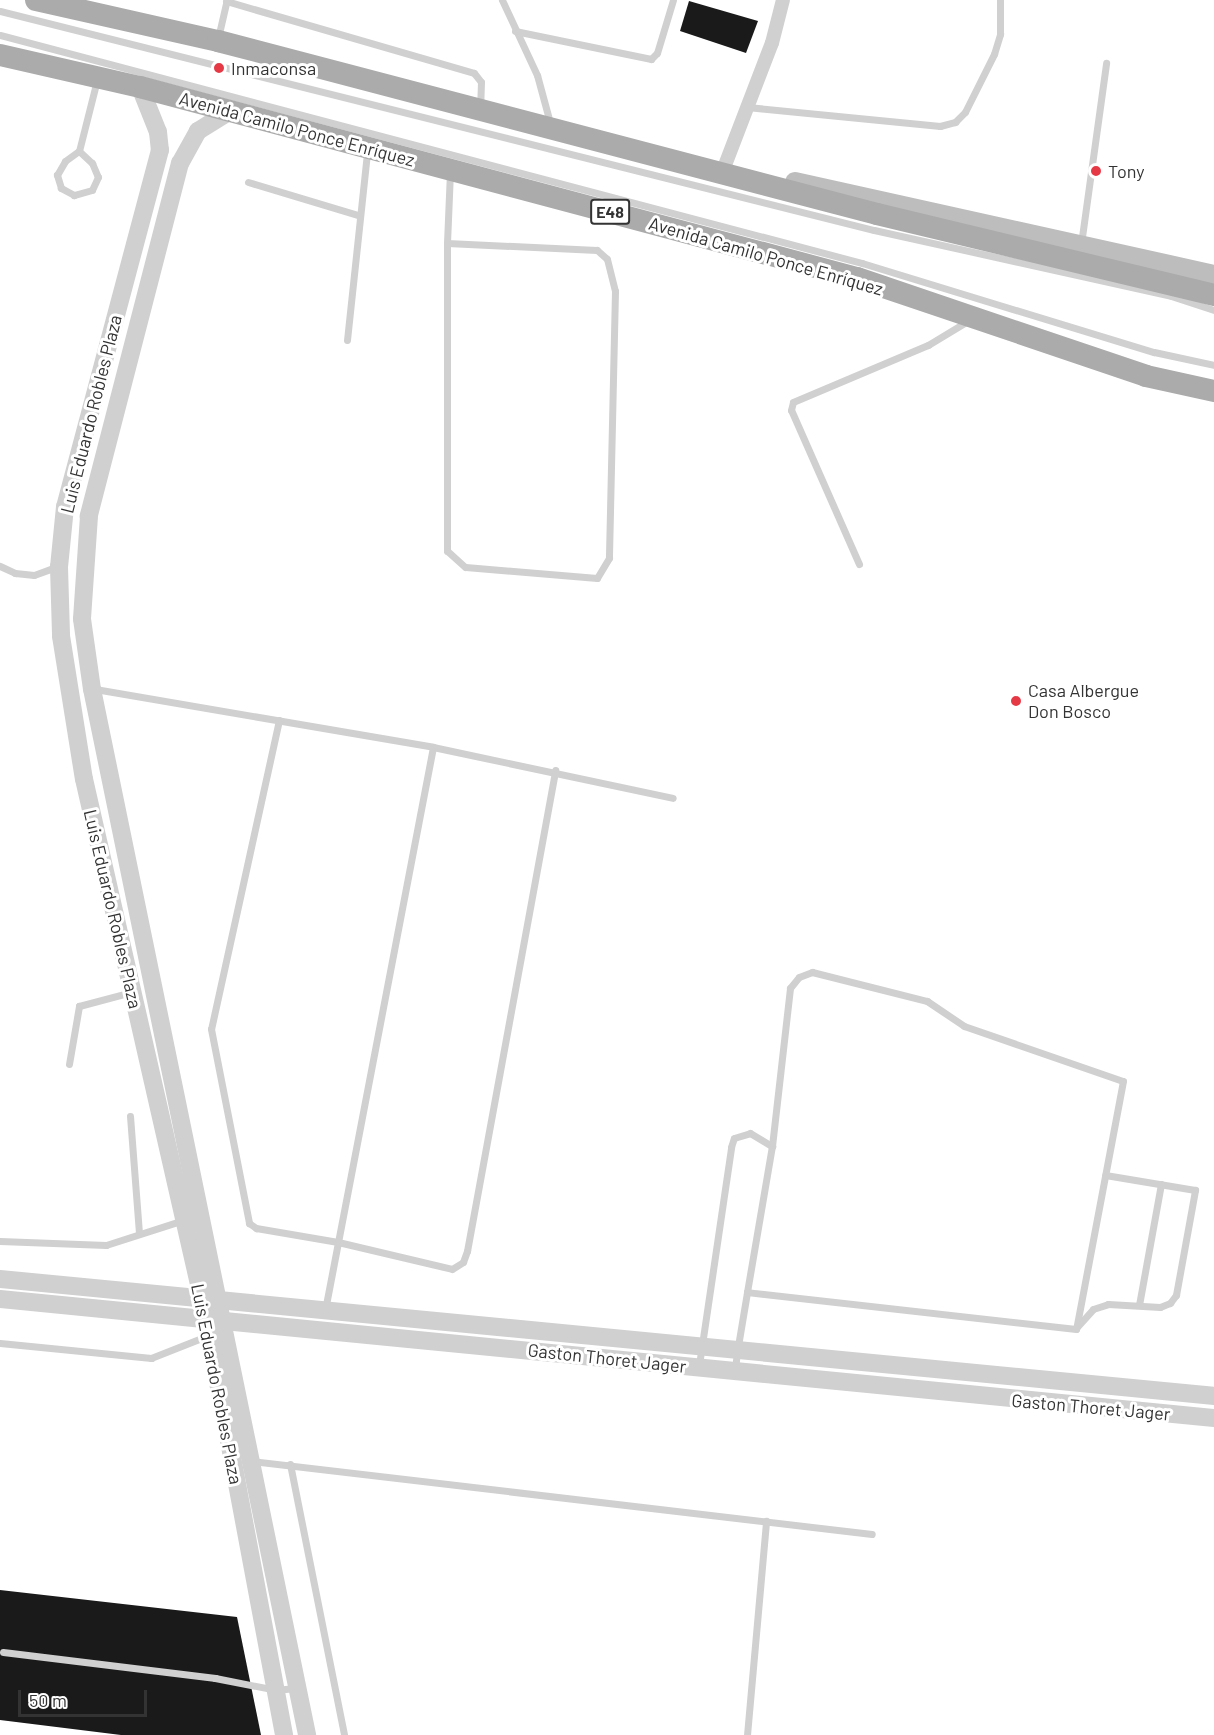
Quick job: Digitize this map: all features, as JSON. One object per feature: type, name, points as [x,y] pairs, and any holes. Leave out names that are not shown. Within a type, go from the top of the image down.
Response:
[{"type":"main road","points":[[36,0],[218,41],[722,173],[1214,295]]},
{"type":"main road","name":"Avenida Camilo Ponce Enríquez","points":[[0,55],[140,87],[857,278],[971,319],[1146,376],[1214,391]]},
{"type":"main road","points":[[722,173],[753,172],[1214,275]]},
{"type":"street","points":[[722,173],[772,43],[783,0]]},
{"type":"street","name":"Luis Eduardo Robles Plaza","points":[[140,87],[159,132],[159,150],[65,507],[59,567],[61,636],[84,779],[184,1220],[212,1310],[252,1461],[307,1735]]},
{"type":"street","name":"Luis Eduardo Robles Plaza","points":[[230,111],[198,131],[180,163],[89,516],[82,619],[92,689],[212,1310],[209,1335],[284,1735]]},
{"type":"street","name":"Gaston Thoret Jager","points":[[0,1279],[212,1310],[734,1373],[1214,1418]]},
{"type":"street","name":"Gaston Thoret Jager","points":[[0,1299],[212,1310],[325,1313],[1214,1396]]},
{"type":"lane","points":[[502,0],[537,75],[551,127]]},
{"type":"lane","points":[[515,31],[651,59],[657,53],[673,0]]},
{"type":"lane","points":[[747,107],[940,126],[955,122],[965,112],[994,54],[1000,34],[1000,0]]},
{"type":"lane","points":[[218,41],[226,1],[474,72],[481,82],[480,109]]},
{"type":"lane","points":[[0,11],[873,230],[1171,297],[1214,310]]},
{"type":"lane","name":"Avenida Camilo Ponce Enríquez","points":[[0,35],[862,262],[1154,352],[1214,365]]},
{"type":"lane","points":[[1081,244],[1107,63]]},
{"type":"lane","points":[[79,152],[92,163],[98,177],[92,190],[74,195],[61,188],[57,175],[65,161],[79,152],[98,77]]},
{"type":"lane","points":[[347,340],[358,214],[368,147]]},
{"type":"lane","points":[[447,243],[597,250],[607,260],[615,291],[609,558],[597,578],[465,567],[447,551],[447,243],[450,169]]},
{"type":"lane","points":[[248,182],[358,214]]},
{"type":"lane","points":[[859,564],[791,410],[794,402],[928,345],[971,319]]},
{"type":"lane","points":[[0,566],[15,573],[34,574],[59,567]]},
{"type":"lane","points":[[92,689],[433,747],[555,770],[673,798]]},
{"type":"lane","points":[[279,720],[211,1029],[249,1223],[256,1228],[338,1242],[452,1269],[463,1262],[555,770]]},
{"type":"lane","points":[[325,1313],[433,747]]},
{"type":"lane","points":[[734,1373],[772,1146],[790,988],[799,977],[812,972],[927,1001],[964,1026],[1124,1081],[1076,1329]]},
{"type":"lane","points":[[69,1064],[79,1006],[132,992]]},
{"type":"lane","points":[[130,1116],[139,1233]]},
{"type":"lane","points":[[699,1368],[731,1147],[734,1138],[750,1133],[772,1146]]},
{"type":"lane","points":[[1076,1329],[1093,1309],[1108,1304],[1160,1306],[1170,1303],[1176,1295],[1194,1190],[1105,1175]]},
{"type":"lane","points":[[1139,1305],[1161,1184]]},
{"type":"lane","points":[[0,1241],[106,1245],[184,1220]]},
{"type":"lane","points":[[747,1292],[1076,1329]]},
{"type":"lane","points":[[0,1342],[151,1358],[209,1335]]},
{"type":"lane","points":[[252,1461],[872,1534]]},
{"type":"lane","points":[[290,1464],[344,1735]]},
{"type":"lane","points":[[747,1735],[766,1521]]},
{"type":"lane","points":[[3,1652],[214,1678],[276,1690],[297,1688]]},
{"type":"building","points":[[689,1],[758,21],[746,53],[680,31]]},
{"type":"building","points":[[0,1590],[237,1617],[261,1735],[121,1735],[0,1720]]},
{"type":"place","name":"Inmaconsa","points":[[219,68]]},
{"type":"place","name":"Tony","points":[[1096,171]]},
{"type":"place","name":"Casa Albergue Don Bosco","points":[[1016,701]]}]
